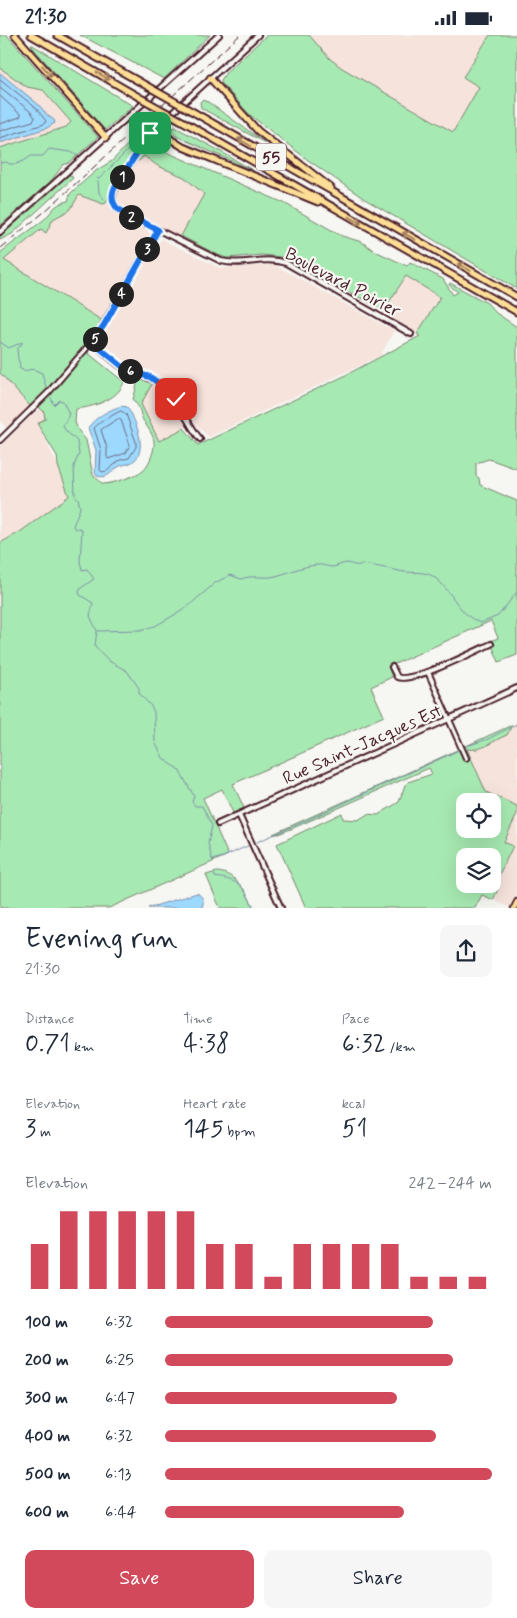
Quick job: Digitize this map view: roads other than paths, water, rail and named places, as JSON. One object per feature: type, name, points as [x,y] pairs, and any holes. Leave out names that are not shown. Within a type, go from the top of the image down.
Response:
[{"type":"highway","points":[[15,35],[106,138]]},
{"type":"highway","name":"55","points":[[31,35],[517,312]]},
{"type":"highway","name":"55","points":[[57,35],[517,297]]},
{"type":"highway","points":[[210,78],[262,134],[347,201]]},
{"type":"highway","points":[[157,126],[183,147],[332,207]]},
{"type":"main road","points":[[514,908],[517,902]]},
{"type":"street","points":[[0,232],[220,35]]},
{"type":"street","name":"Boulevard Poirier","points":[[258,35],[146,138],[114,189],[112,197],[114,205],[118,209],[158,230],[224,262],[241,263],[266,259],[286,263],[411,334]]},
{"type":"street","points":[[0,440],[40,402],[92,342],[104,325],[158,230]]},
{"type":"street","points":[[92,342],[128,371],[150,377],[164,387],[176,399],[188,423],[200,439]]},
{"type":"street","points":[[392,667],[401,679],[428,672],[491,644]]},
{"type":"street","points":[[428,672],[466,758]]},
{"type":"street","name":"Rue Saint-Jacques Est","points":[[218,824],[517,688]]},
{"type":"street","points":[[239,815],[281,908]]},
{"type":"water","points":[[0,73],[39,105],[55,123],[47,128],[0,143]]},
{"type":"water","points":[[121,406],[127,407],[137,427],[140,451],[137,457],[130,463],[120,466],[106,476],[100,477],[95,473],[96,450],[88,428],[94,420],[103,414]]},
{"type":"water","points":[[197,893],[202,897],[203,901],[202,907],[199,908],[148,908]]},
{"type":"waterway","points":[[97,178],[99,179],[131,147]]},
{"type":"waterway","points":[[0,163],[16,164],[31,156],[43,156],[49,149],[71,152],[78,156]]},
{"type":"waterway","points":[[98,181],[99,193],[104,199]]},
{"type":"waterway","points":[[0,342],[9,348],[22,342],[17,349],[19,368],[24,371],[33,369],[42,373],[46,387]]},
{"type":"waterway","points":[[51,398],[54,405],[59,400],[63,401],[69,414],[63,426],[77,441],[79,454],[74,466],[75,495]]},
{"type":"waterway","points":[[76,497],[78,498],[80,508],[73,526],[75,529],[79,528],[82,530],[80,561],[82,570],[87,569],[94,579],[81,588],[79,592],[80,595],[93,603],[90,616],[97,631],[95,646],[109,661],[127,671],[139,688],[139,693],[151,706],[154,712],[155,742],[163,758],[179,770],[194,796],[192,802],[195,806],[202,806],[212,826],[208,843],[212,860],[250,845]]},
{"type":"waterway","points":[[98,631],[140,630],[155,626],[185,609],[215,583],[230,575],[241,579],[271,577],[319,565],[332,567],[345,563],[362,564],[404,572],[427,574],[440,582],[467,615],[481,623],[498,616],[517,592]]},
{"type":"waterway","points":[[467,746],[488,739],[517,724]]},
{"type":"waterway","points":[[257,842],[459,750]]},
{"type":"waterway","points":[[214,873],[215,877],[231,880],[240,885],[254,908]]},
{"type":"railway","points":[[0,248],[43,213],[240,35]]}]
